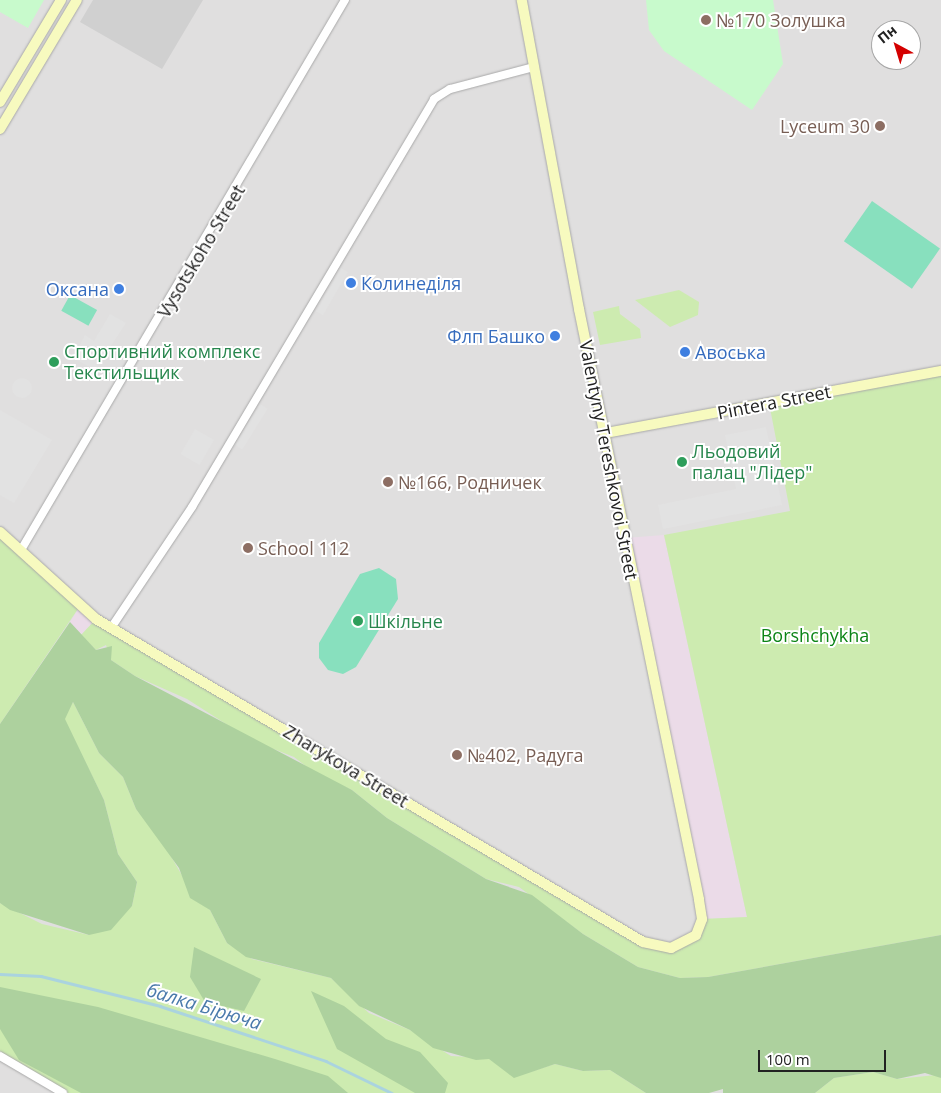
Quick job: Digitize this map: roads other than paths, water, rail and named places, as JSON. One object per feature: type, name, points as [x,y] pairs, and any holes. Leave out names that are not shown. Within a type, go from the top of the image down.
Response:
[{"type":"street","points":[[0,102],[61,0]]},
{"type":"street","points":[[0,129],[77,0]]},
{"type":"street","name":"Vysotskoho Street","points":[[20,550],[346,0]]},
{"type":"street","name":"Valentyny Tereshkovoi Street","points":[[522,0],[702,919]]},
{"type":"street","points":[[111,628],[192,506],[434,99],[450,89],[534,68]]},
{"type":"street","name":"Pintera Street","points":[[606,433],[941,371]]},
{"type":"street","name":"Zharykova Street","points":[[0,532],[111,628],[642,942],[671,948],[696,935],[702,919]]},
{"type":"street","points":[[0,1056],[63,1093]]},
{"type":"waterway","name":"балка Бірюча","points":[[0,974],[41,976],[160,1006],[326,1061],[392,1093]]},
{"type":"place","name":"№170 Золушка","points":[[706,20]]},
{"type":"place","name":"Lyceum 30","points":[[880,126]]},
{"type":"place","name":"Колинеділя","points":[[351,283]]},
{"type":"place","name":"Оксана","points":[[119,289]]},
{"type":"place","name":"Флп Башко","points":[[555,336]]},
{"type":"place","name":"Авоська","points":[[685,352]]},
{"type":"place","name":"Спортивний комплекс Текстильщик","points":[[54,362]]},
{"type":"place","name":"Льодовий палац \"Лідер\"","points":[[682,462]]},
{"type":"place","name":"№166, Родничек","points":[[388,482]]},
{"type":"place","name":"School 112","points":[[248,548]]},
{"type":"place","name":"Шкільне","points":[[358,621]]},
{"type":"place","name":"№402, Радуга","points":[[457,755]]},
{"type":"park label","name":"Borshchykha","points":[[815,635]]}]
